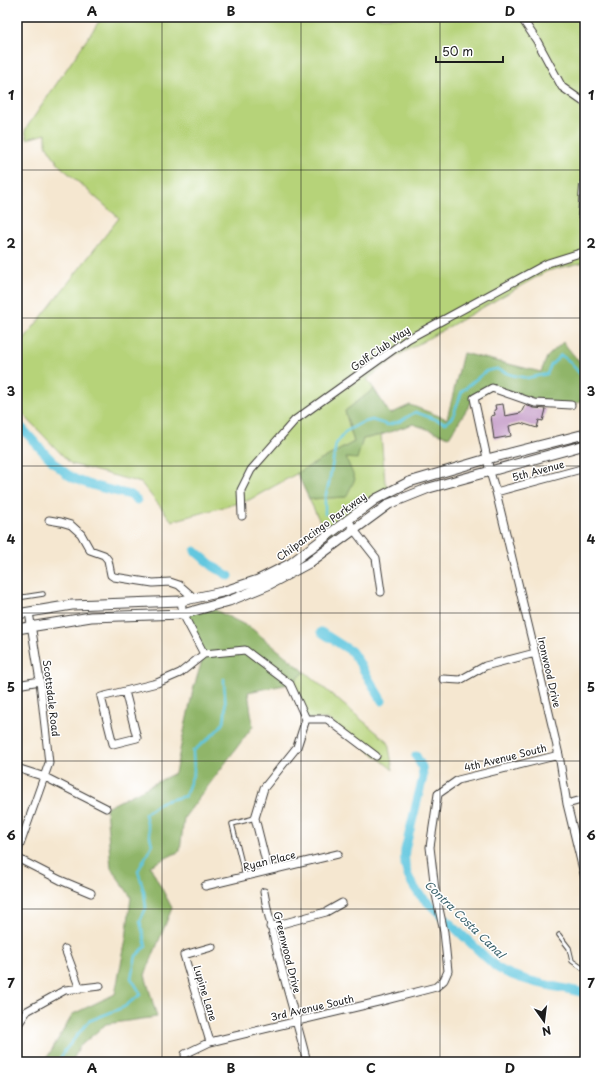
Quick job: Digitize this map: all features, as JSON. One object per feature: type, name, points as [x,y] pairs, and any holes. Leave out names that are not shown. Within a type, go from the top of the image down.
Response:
[{"type":"street","points":[[521,17],[537,41],[562,87],[585,104]]},
{"type":"street","name":"Golf Club Way","points":[[242,516],[241,490],[251,470],[295,420],[408,339],[548,263],[580,253],[585,254]]},
{"type":"street","name":"Ironwood Drive","points":[[571,405],[535,403],[492,388],[474,398],[490,472],[536,654],[567,804],[585,878]]},
{"type":"street","name":"Chilpancingo Parkway","points":[[17,614],[80,604],[181,600],[222,592],[258,580],[290,564],[376,499],[410,482],[487,459],[585,434]]},
{"type":"street","name":"Chilpancingo Parkway","points":[[17,629],[91,616],[183,614],[229,601],[268,584],[309,563],[389,504],[429,488],[585,445]]},
{"type":"street","name":"5th Avenue","points":[[496,492],[585,468]]},
{"type":"street","points":[[348,519],[354,530],[376,558],[381,592]]},
{"type":"street","points":[[49,520],[61,522],[71,526],[81,534],[90,550],[104,555],[108,560],[111,575],[114,577],[153,583],[170,582],[179,585],[194,598]]},
{"type":"street","points":[[181,600],[183,614],[204,654]]},
{"type":"street","name":"Scottsdale Road","points":[[17,854],[49,763],[40,681],[29,612]]},
{"type":"street","points":[[125,691],[137,738],[113,744],[101,697],[125,691],[157,683],[180,673],[204,654],[245,650],[290,684],[306,719],[296,747],[264,788],[255,818],[268,870]]},
{"type":"street","points":[[443,679],[460,680],[485,666],[536,654]]},
{"type":"street","points":[[17,685],[40,681]]},
{"type":"street","points":[[306,719],[327,719],[376,756]]},
{"type":"street","name":"4th Avenue South","points":[[444,980],[448,970],[442,922],[435,890],[430,847],[438,794],[458,780],[483,772],[558,755]]},
{"type":"street","points":[[17,768],[44,777],[106,808]]},
{"type":"street","points":[[567,804],[585,799]]},
{"type":"street","name":"Ryan Place","points":[[206,886],[338,854]]},
{"type":"street","points":[[17,858],[60,880],[91,893]]},
{"type":"street","name":"Greenwood Drive","points":[[264,892],[270,927],[307,1062]]},
{"type":"street","points":[[270,927],[326,912],[342,903]]},
{"type":"street","name":"Lupine Lane","points":[[210,1042],[184,955],[212,947]]},
{"type":"street","points":[[65,949],[80,989]]},
{"type":"street","name":"3rd Avenue South","points":[[186,1062],[185,1054],[210,1042],[405,995],[436,986],[444,980]]},
{"type":"street","points":[[17,1026],[27,1012],[65,990],[100,986]]},
{"type":"lane","points":[[585,181],[582,184],[580,215],[585,215]]},
{"type":"lane","points":[[17,598],[43,594]]},
{"type":"lane","points":[[245,876],[232,824],[255,818]]},
{"type":"lane","points":[[559,935],[569,948],[572,961],[585,970]]},
{"type":"green space","points":[[102,17],[585,17],[585,262],[547,271],[399,355],[367,379],[374,389],[345,411],[354,442],[249,500],[172,521],[141,483],[71,464],[17,408],[17,348],[119,218],[59,165],[46,145],[46,134],[27,139],[25,130]]},
{"type":"green space","points":[[563,342],[585,369],[585,400],[571,405],[555,405],[492,388],[474,398],[449,437],[413,424],[381,435],[363,439],[357,459],[346,458],[355,479],[346,497],[309,499],[297,473],[354,442],[345,411],[374,389],[390,414],[410,405],[447,419],[463,353],[541,372],[547,357]]},
{"type":"green space","points":[[381,435],[385,482],[390,492],[327,536],[309,499],[346,497],[346,458],[363,439]]},
{"type":"green space","points":[[209,607],[251,628],[305,672],[290,684],[248,692],[253,726],[184,818],[180,851],[150,866],[172,908],[145,975],[157,1017],[106,1024],[79,1047],[72,1062],[47,1062],[48,1056],[73,1014],[115,994],[126,939],[131,897],[111,868],[106,808],[175,773],[193,690],[204,654],[183,614]]},
{"type":"green space","points":[[305,672],[388,742],[393,770],[327,719],[306,719],[290,684]]},
{"type":"building","points":[[503,404],[505,416],[521,413],[525,405],[534,408],[546,409],[543,421],[539,420],[537,428],[521,423],[509,426],[511,436],[494,439],[491,416],[495,415],[495,405]]},
{"type":"waterway","points":[[325,514],[325,498],[336,444],[345,432],[361,423],[372,420],[388,425],[401,421],[415,412],[446,423],[453,416],[462,391],[486,371],[496,369],[512,375],[527,378],[547,374],[551,365],[561,355],[569,361],[585,380]]},
{"type":"waterway","name":"Contra Costa Canal","points":[[17,423],[60,469],[68,475],[88,484],[131,495],[137,500]]},
{"type":"waterway","name":"Contra Costa Canal","points":[[195,551],[214,567],[229,576]]},
{"type":"waterway","name":"Contra Costa Canal","points":[[321,632],[351,651],[382,701]]},
{"type":"waterway","points":[[58,1062],[66,1049],[89,1021],[124,1007],[141,994],[131,978],[136,956],[146,946],[140,921],[146,908],[144,892],[138,871],[152,845],[145,814],[161,802],[185,796],[194,772],[193,751],[217,731],[223,723],[226,708],[224,679]]},
{"type":"waterway","name":"Contra Costa Canal","points":[[416,756],[422,767],[423,777],[405,850],[405,862],[407,873],[419,894],[496,967],[527,980],[585,993]]}]
